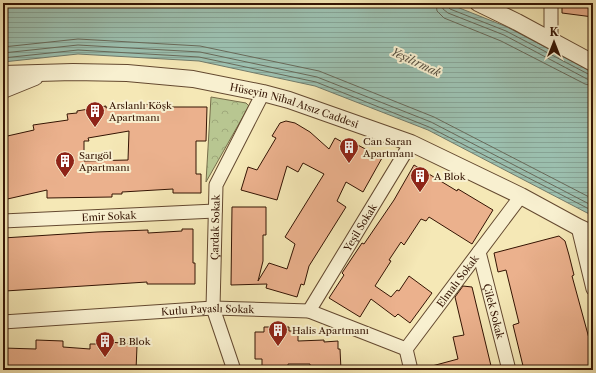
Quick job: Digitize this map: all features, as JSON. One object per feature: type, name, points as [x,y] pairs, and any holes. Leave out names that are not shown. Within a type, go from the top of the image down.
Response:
[{"type":"street","points":[[478,3],[593,63]]},
{"type":"street","points":[[551,3],[551,41]]},
{"type":"street","name":"Hüseyin Nihal Atsız Caddesi","points":[[3,74],[122,72],[193,78],[263,93],[296,102],[411,144],[522,196],[593,234]]},
{"type":"street","name":"Hüseyin Nihal Atsız Caddesi","points":[[3,90],[44,74]]},
{"type":"street","name":"Çardak Sokak","points":[[234,370],[213,308],[216,185],[263,93]]},
{"type":"street","name":"Yeşil Sokak","points":[[309,311],[411,144]]},
{"type":"street","name":"Elmalı Sokak","points":[[406,349],[522,196]]},
{"type":"street","name":"Emir Sokak","points":[[3,221],[215,211]]},
{"type":"street","points":[[578,227],[593,289]]},
{"type":"street","name":"Çilek Sokak","points":[[480,252],[509,370]]},
{"type":"street","name":"Kutlu Payaslı Sokak","points":[[3,322],[213,308],[309,311],[406,349]]},
{"type":"street","points":[[406,349],[411,370]]},
{"type":"green space","points":[[211,97],[246,103],[249,106],[206,182]]},
{"type":"water","name":"Yeşilırmak","points":[[3,3],[447,3],[507,27],[593,72],[593,216],[428,130],[315,86],[199,61],[78,54],[3,62]]},
{"type":"building","points":[[562,3],[593,3],[593,17],[562,13]]},
{"type":"building","points":[[130,105],[207,107],[206,141],[196,141],[196,174],[201,174],[201,193],[173,193],[173,189],[122,192],[122,194],[112,194],[112,197],[47,198],[47,190],[3,200],[3,137],[34,130],[33,125],[68,120],[67,114],[77,113],[77,111],[106,106],[106,108]],"holes":[[[129,131],[128,160],[84,161],[84,141],[89,141],[88,138]]]},
{"type":"building","points":[[286,121],[295,123],[310,132],[329,149],[335,138],[353,148],[356,144],[382,158],[363,192],[346,182],[337,201],[346,207],[309,266],[304,285],[301,284],[297,297],[266,288],[267,284],[231,285],[232,207],[266,207],[266,235],[263,235],[263,261],[258,281],[269,263],[287,269],[295,244],[285,237],[324,174],[303,163],[298,172],[287,166],[277,200],[241,190],[248,167],[257,170],[276,138],[272,136],[280,123]]},
{"type":"building","points":[[414,165],[457,191],[458,189],[493,210],[472,244],[429,217],[426,221],[421,219],[404,245],[401,242],[375,286],[391,297],[397,290],[399,291],[409,276],[432,293],[410,323],[398,314],[395,317],[371,299],[360,317],[329,298],[344,275],[342,273],[394,200]]},
{"type":"building","points":[[182,229],[193,229],[193,263],[195,263],[195,284],[147,284],[147,282],[5,291],[3,238],[148,230],[148,233],[182,231]]},
{"type":"building","points":[[559,236],[565,241],[569,255],[574,275],[572,276],[593,353],[593,370],[524,370],[513,325],[519,323],[506,270],[498,272],[494,253]]},
{"type":"building","points":[[463,286],[472,287],[492,370],[432,370],[432,366],[458,359],[453,337],[464,335],[455,297]]},
{"type":"building","points":[[264,327],[289,327],[289,331],[298,331],[298,341],[338,341],[341,370],[310,369],[310,364],[288,364],[288,370],[262,370],[262,359],[255,359],[255,332],[264,332]]},
{"type":"building","points":[[36,340],[63,341],[63,347],[90,349],[90,344],[101,344],[101,341],[137,346],[136,370],[3,370],[3,348],[36,349]]},
{"type":"place","name":"Arslanlı Köşk Apartmanı","points":[[95,128]]},
{"type":"place","name":"Can Saran Apartmanı","points":[[349,164]]},
{"type":"place","name":"Sarıgöl Apartmanı","points":[[65,178]]},
{"type":"place","name":"A Blok","points":[[420,193]]},
{"type":"place","name":"Halis Apartmanı","points":[[278,347]]},
{"type":"place","name":"B Blok","points":[[105,358]]}]
